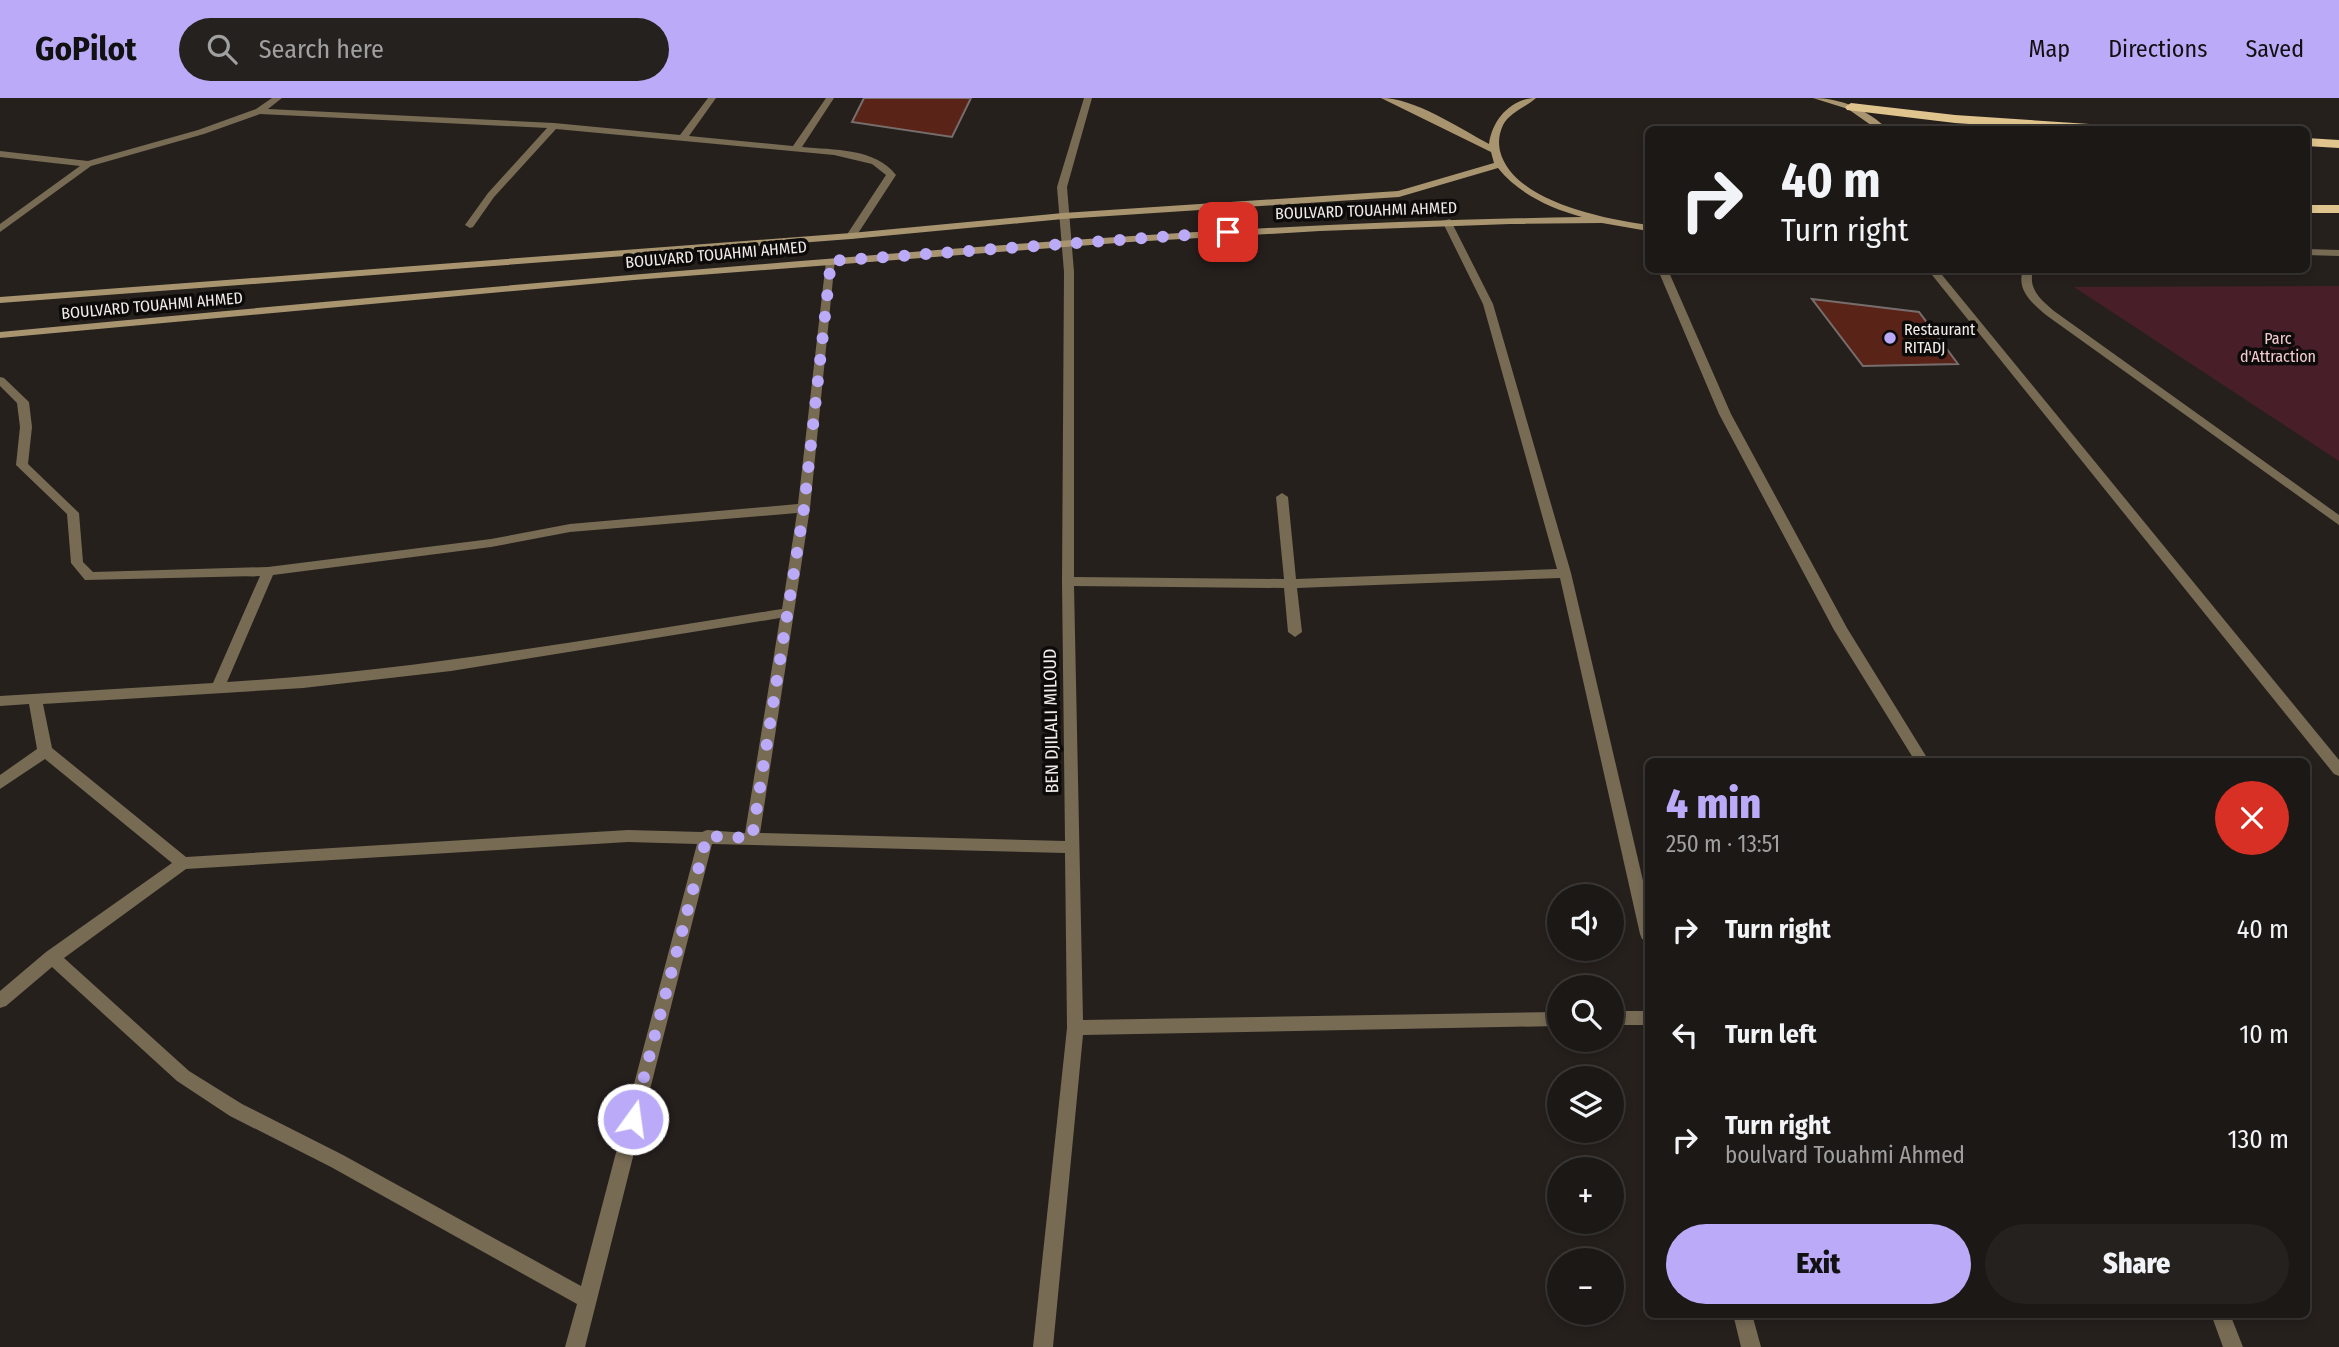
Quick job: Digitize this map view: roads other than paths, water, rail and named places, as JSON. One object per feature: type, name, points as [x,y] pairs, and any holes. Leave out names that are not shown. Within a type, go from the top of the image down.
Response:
[{"type":"highway","points":[[1851,107],[1955,119],[2060,126]]},
{"type":"highway","points":[[2310,142],[2339,144]]},
{"type":"highway","points":[[2310,209],[2339,209]]},
{"type":"main road","points":[[1385,98],[1416,110],[1494,150]]},
{"type":"main road","points":[[1532,98],[1501,118],[1495,131],[1494,150],[1499,164],[1522,187],[1543,199],[1605,220],[1645,227]]},
{"type":"main road","points":[[1817,98],[1831,99],[1851,107],[1879,126]]},
{"type":"main road","name":"BOULVARD TOUAHMI AHMED","points":[[0,300],[851,236],[1063,216],[1399,194],[1499,164]]},
{"type":"main road","name":"BOULVARD TOUAHMI AHMED","points":[[0,335],[1066,242],[1447,221],[1605,220]]},
{"type":"street","points":[[0,229],[88,164],[201,132],[259,111],[278,98]]},
{"type":"street","points":[[682,139],[712,98]]},
{"type":"street","points":[[796,149],[830,98]]},
{"type":"street","name":"BEN DJILALI MILOUD","points":[[1043,1347],[1075,1028],[1068,582],[1069,272],[1062,187],[1088,98]]},
{"type":"street","points":[[259,111],[554,126],[866,158],[888,170],[889,182],[851,236]]},
{"type":"street","points":[[470,225],[491,195],[554,126]]},
{"type":"street","points":[[0,155],[88,164]]},
{"type":"street","points":[[1447,221],[1488,304],[1564,573],[1645,921]]},
{"type":"street","points":[[2310,253],[2339,253]]},
{"type":"street","points":[[752,838],[804,508],[831,261]]},
{"type":"street","points":[[1664,273],[1725,414],[1841,630],[1920,758]]},
{"type":"street","points":[[1935,273],[2339,770]]},
{"type":"street","points":[[2028,273],[2026,286],[2035,300],[2050,313],[2339,521]]},
{"type":"street","points":[[0,380],[23,402],[26,427],[22,465],[73,513],[77,563],[90,577],[268,571],[491,543],[570,528],[804,508]]},
{"type":"street","points":[[1282,497],[1294,632]]},
{"type":"street","points":[[218,688],[268,571]]},
{"type":"street","points":[[1068,582],[1288,584],[1564,573]]},
{"type":"street","points":[[0,701],[303,683],[451,666],[789,612]]},
{"type":"street","points":[[36,699],[46,751],[183,863]]},
{"type":"street","points":[[0,783],[46,751]]},
{"type":"street","points":[[0,1001],[52,957],[183,863],[628,836],[1072,847]]},
{"type":"street","points":[[575,1347],[707,836]]},
{"type":"street","points":[[52,957],[184,1076],[236,1110],[337,1161],[586,1299]]},
{"type":"street","points":[[1624,1018],[1645,1018]]},
{"type":"street","points":[[1075,1028],[1547,1019]]},
{"type":"street","points":[[1743,1318],[1751,1347]]},
{"type":"street","points":[[2222,1318],[2233,1347]]},
{"type":"place","name":"Restaurant RITADJ","points":[[1890,338]]},
{"type":"park label","name":"Parc d'Attraction","points":[[2278,347]]}]
